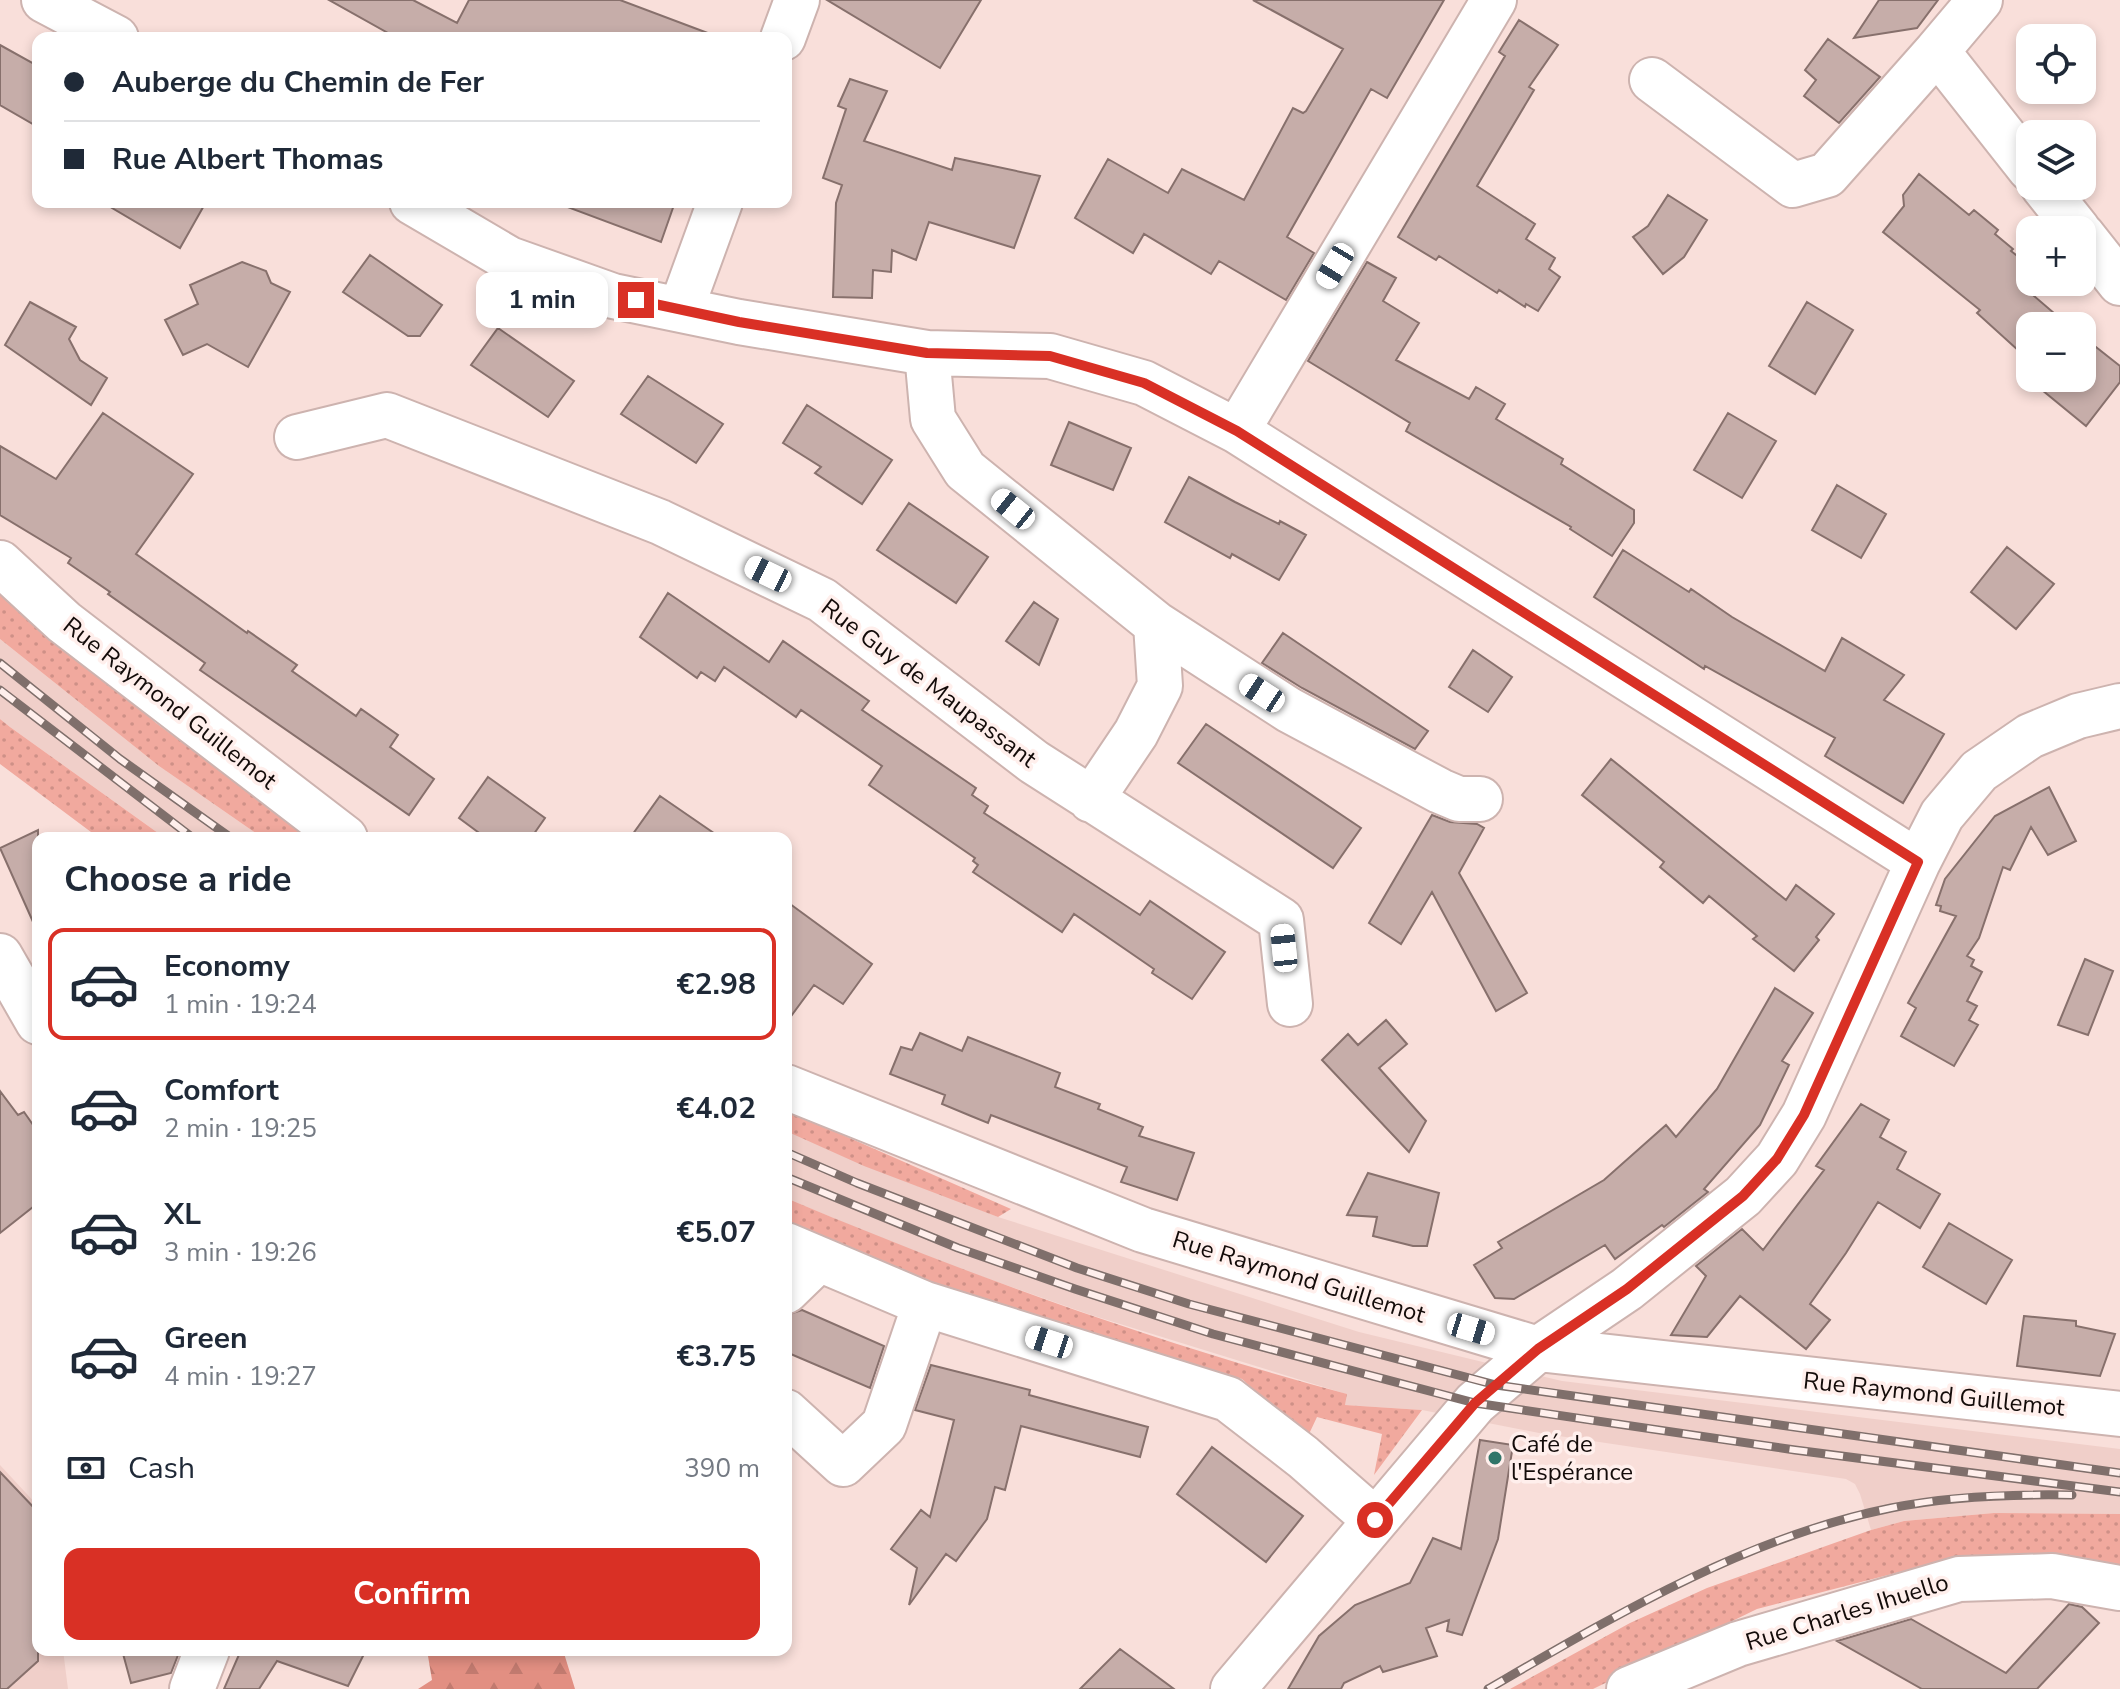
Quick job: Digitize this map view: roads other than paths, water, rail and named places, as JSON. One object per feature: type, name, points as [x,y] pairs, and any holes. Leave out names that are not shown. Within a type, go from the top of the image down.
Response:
[{"type":"street","points":[[44,0],[105,32]]},
{"type":"street","points":[[785,32],[797,0]]},
{"type":"street","points":[[1237,431],[1494,0]]},
{"type":"street","points":[[1652,80],[1793,185],[1827,175],[1980,0]]},
{"type":"street","points":[[1937,51],[2016,151]]},
{"type":"street","points":[[2054,200],[2067,216]]},
{"type":"street","points":[[422,208],[509,259],[613,296],[739,322],[927,353],[1050,356],[1144,383],[1237,431],[1918,862]]},
{"type":"street","points":[[681,309],[718,208]]},
{"type":"street","points":[[2096,253],[2120,283]]},
{"type":"street","points":[[927,353],[933,419],[965,470],[1156,624],[1289,710],[1440,791],[1459,799],[1480,799]]},
{"type":"street","name":"Rue Guy de Maupassant","points":[[297,437],[387,415],[660,522],[822,600],[1034,762],[1281,920],[1290,1004]]},
{"type":"street","name":"Rue Raymond Guillemot","points":[[0,563],[64,622],[337,832]]},
{"type":"street","points":[[1091,800],[1136,733],[1160,686],[1156,624]]},
{"type":"street","points":[[1233,1689],[1475,1403],[1538,1349],[1627,1289],[1743,1196],[1777,1159],[1804,1115],[1942,815],[1979,771],[2030,736],[2078,716],[2120,706]]},
{"type":"street","points":[[0,956],[32,1012]]},
{"type":"street","name":"Rue Raymond Guillemot","points":[[792,1089],[1143,1230],[1538,1349],[2120,1414]]},
{"type":"street","points":[[792,1276],[802,1252],[925,1304],[1228,1399],[1303,1457],[1375,1520]]},
{"type":"street","points":[[792,1417],[843,1464],[884,1425],[925,1304]]},
{"type":"street","name":"Rue Charles Ihuello","points":[[1629,1689],[1738,1644],[1959,1579],[2052,1576],[2120,1588]]},
{"type":"street","points":[[192,1689],[205,1656]]},
{"type":"railway","points":[[0,663],[120,759],[223,832]]},
{"type":"railway","points":[[0,690],[185,832]]},
{"type":"railway","points":[[792,1155],[1077,1268],[1189,1304],[1496,1385],[2120,1473]]},
{"type":"railway","points":[[792,1179],[958,1248],[1075,1289],[1213,1334],[1475,1403],[1795,1450],[2120,1492]]},
{"type":"railway","points":[[1488,1689],[1682,1582],[1785,1538],[1837,1521],[1913,1504],[1981,1497],[2072,1495]]},
{"type":"place","name":"Café de l'Espérance","points":[[1495,1458]]}]
